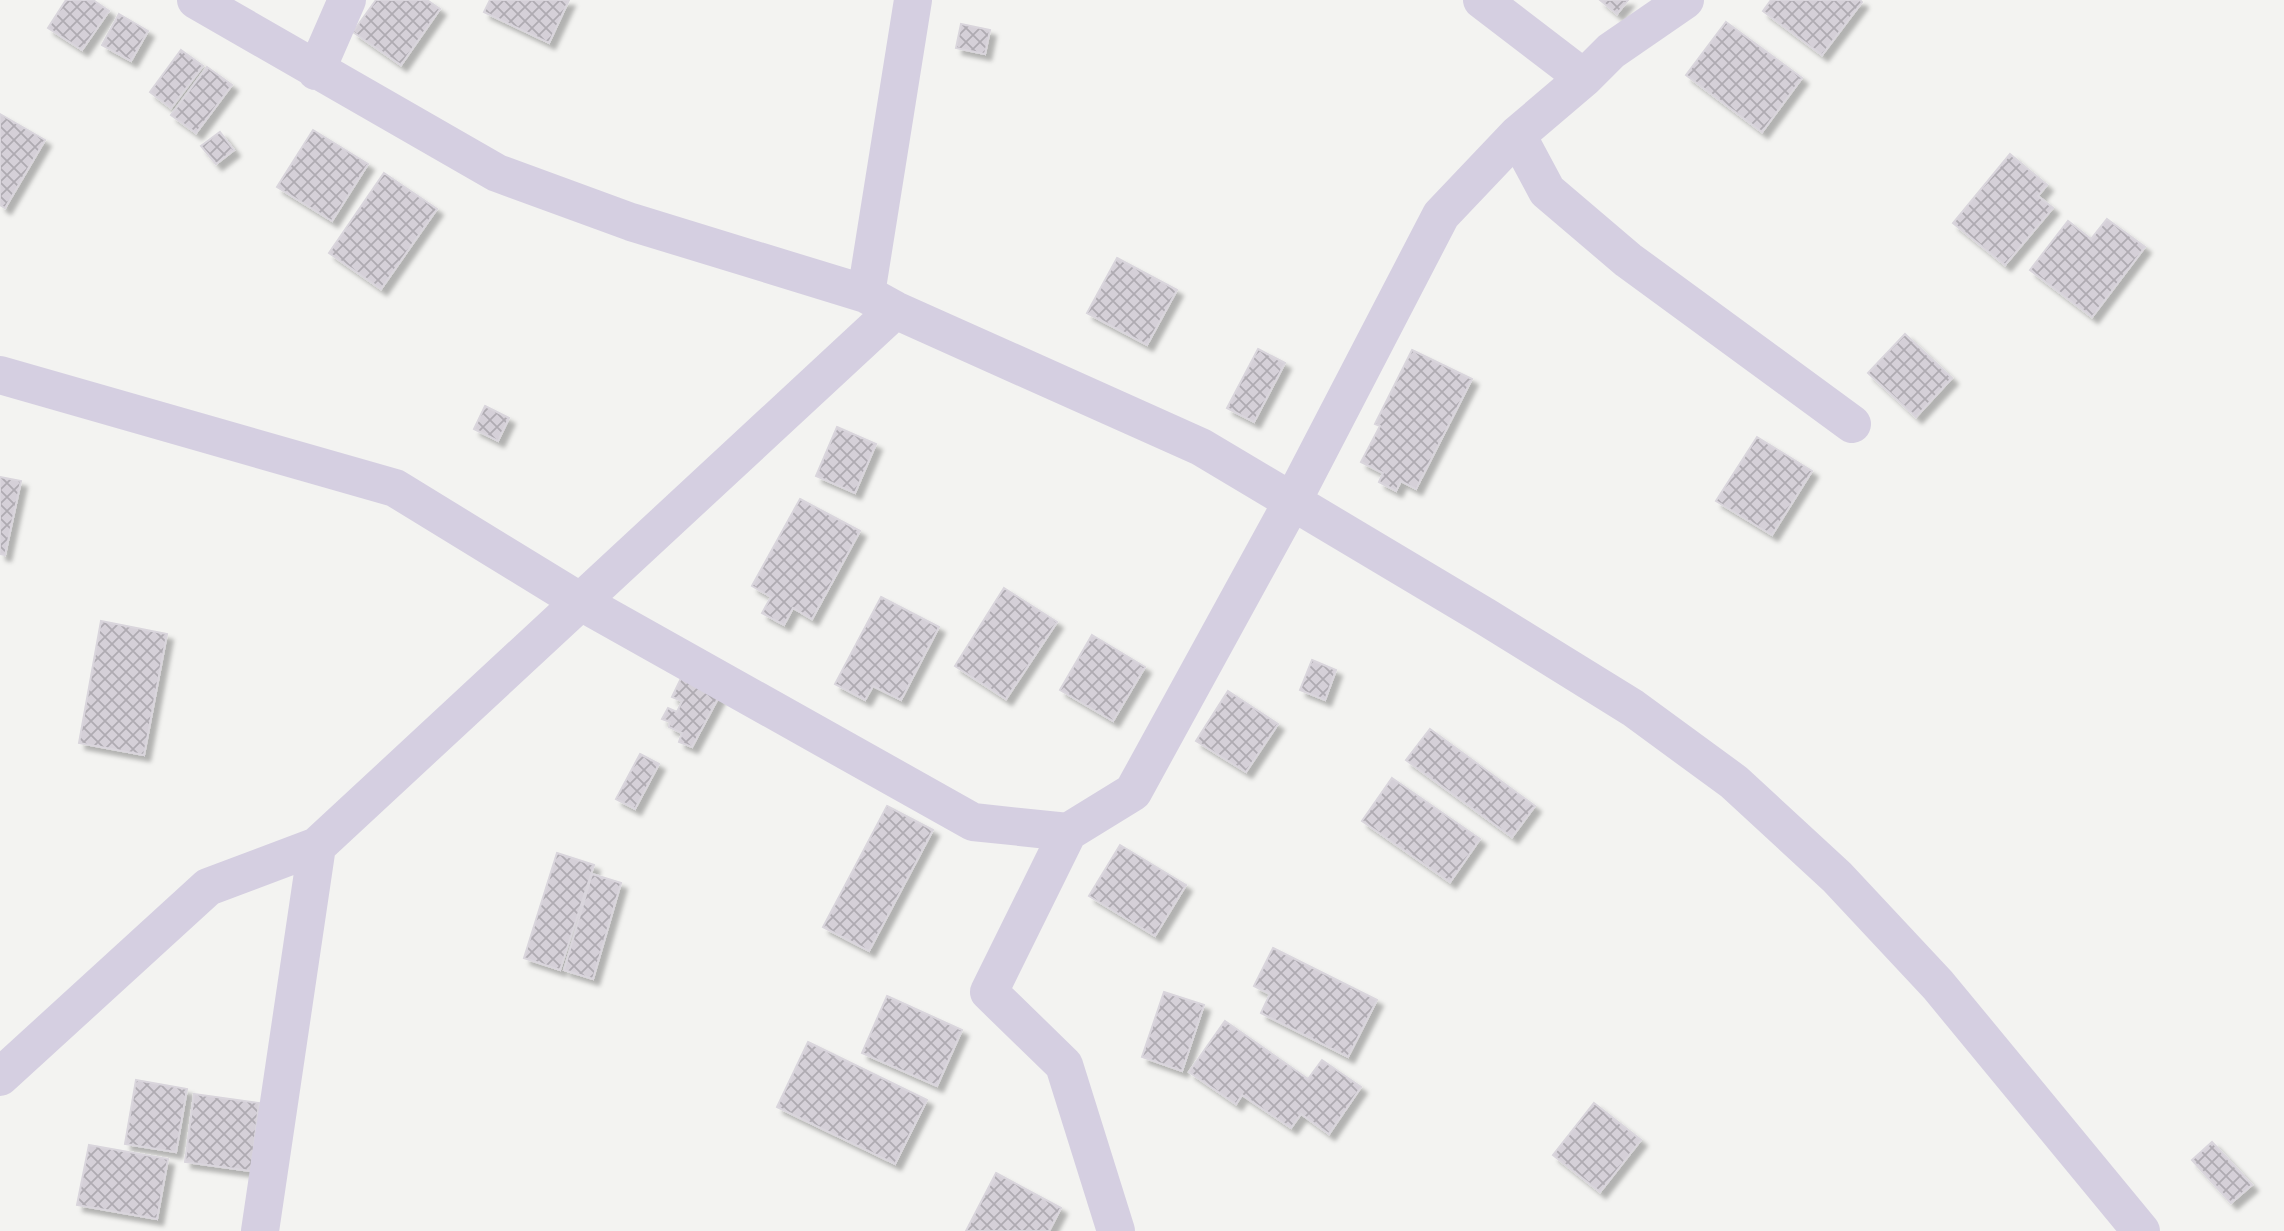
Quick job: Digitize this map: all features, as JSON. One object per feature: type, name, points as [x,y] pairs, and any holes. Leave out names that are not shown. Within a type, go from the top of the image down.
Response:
[{"type":"street","points":[[196,0],[497,173],[631,222],[880,302],[1200,447],[1633,708],[1734,782],[1837,877],[1938,985],[2141,1231]]},
{"type":"street","points":[[316,71],[347,0]]},
{"type":"street","points":[[0,1077],[208,887],[317,846],[581,602],[880,302],[913,0]]},
{"type":"street","points":[[1482,0],[1584,79]]},
{"type":"street","points":[[1116,1231],[1064,1065],[989,992],[1068,832],[1133,792],[1292,502],[1441,215],[1517,135],[1584,79],[1611,51],[1685,0]]},
{"type":"street","points":[[1517,135],[1547,191],[1628,260],[1852,424]]},
{"type":"street","points":[[0,375],[395,488],[581,602],[973,822],[1068,832]]},
{"type":"street","points":[[260,1231],[317,846]]},
{"type":"building","points":[[66,0],[93,0],[109,11],[82,50],[48,28]]},
{"type":"building","points":[[376,0],[427,0],[440,9],[401,65],[353,32]]},
{"type":"building","points":[[490,0],[569,0],[549,43],[484,12]]},
{"type":"building","points":[[1600,0],[1628,0],[1617,14]]},
{"type":"building","points":[[1771,0],[1862,2],[1822,55],[1763,11]]},
{"type":"building","points":[[119,14],[148,31],[131,61],[102,45]]},
{"type":"building","points":[[1726,22],[1802,78],[1762,132],[1686,75]]},
{"type":"building","points":[[961,24],[990,30],[985,54],[956,48]]},
{"type":"building","points":[[181,50],[203,66],[171,108],[150,92]]},
{"type":"building","points":[[207,67],[232,85],[196,133],[171,115]]},
{"type":"building","points":[[0,114],[45,140],[5,208],[0,205]]},
{"type":"building","points":[[313,130],[368,164],[332,221],[277,187]]},
{"type":"building","points":[[220,132],[234,150],[216,164],[201,146]]},
{"type":"building","points":[[2010,154],[2047,185],[2038,196],[2053,208],[2005,265],[1953,223]]},
{"type":"building","points":[[384,173],[437,209],[381,289],[329,253]]},
{"type":"building","points":[[2107,219],[2145,247],[2092,317],[2030,270],[2068,221],[2091,239]]},
{"type":"building","points":[[1117,258],[1177,290],[1147,345],[1087,313]]},
{"type":"building","points":[[1905,334],[1952,378],[1916,417],[1868,373]]},
{"type":"building","points":[[1258,349],[1285,363],[1254,422],[1227,408]]},
{"type":"building","points":[[1412,350],[1472,379],[1416,489],[1401,481],[1396,491],[1379,482],[1383,473],[1361,462],[1380,426],[1375,424]]},
{"type":"building","points":[[485,406],[509,418],[498,441],[474,429]]},
{"type":"building","points":[[837,427],[876,444],[855,493],[816,476]]},
{"type":"building","points":[[1757,437],[1812,471],[1772,535],[1716,501]]},
{"type":"building","points":[[0,477],[21,481],[5,555],[0,554]]},
{"type":"building","points":[[800,499],[860,531],[812,619],[793,608],[784,625],[762,613],[771,597],[752,586]]},
{"type":"building","points":[[1004,588],[1057,622],[1006,699],[955,666]]},
{"type":"building","points":[[881,597],[939,627],[901,700],[873,686],[865,700],[835,684]]},
{"type":"building","points":[[101,621],[167,634],[144,755],[79,743]]},
{"type":"building","points":[[1092,635],[1145,667],[1113,721],[1060,690]]},
{"type":"building","points":[[1312,660],[1336,670],[1325,700],[1300,690]]},
{"type":"building","points":[[684,672],[723,689],[692,747],[679,742],[682,733],[669,727],[670,722],[662,719],[668,708],[677,712],[682,701],[672,697]]},
{"type":"building","points":[[1228,691],[1278,724],[1246,772],[1196,741]]},
{"type":"building","points":[[1430,729],[1535,806],[1512,837],[1406,760]]},
{"type":"building","points":[[640,754],[659,764],[635,809],[616,799]]},
{"type":"building","points":[[1392,778],[1480,839],[1450,882],[1362,821]]},
{"type":"building","points":[[887,806],[933,830],[869,951],[823,927]]},
{"type":"building","points":[[1120,845],[1186,885],[1155,936],[1089,896]]},
{"type":"building","points":[[557,853],[594,865],[560,970],[524,958]]},
{"type":"building","points":[[592,874],[621,883],[593,979],[564,970]]},
{"type":"building","points":[[1273,948],[1377,1000],[1348,1057],[1261,1013],[1270,994],[1254,986]]},
{"type":"building","points":[[1164,992],[1204,1005],[1182,1071],[1142,1057]]},
{"type":"building","points":[[887,996],[962,1030],[937,1086],[862,1053]]},
{"type":"building","points":[[1225,1021],[1308,1079],[1322,1060],[1361,1087],[1329,1134],[1301,1114],[1291,1128],[1242,1095],[1236,1104],[1189,1072]]},
{"type":"building","points":[[808,1042],[927,1100],[895,1164],[777,1107]]},
{"type":"building","points":[[136,1080],[187,1089],[176,1152],[125,1144]]},
{"type":"building","points":[[194,1094],[259,1103],[251,1171],[185,1162]]},
{"type":"building","points":[[1594,1103],[1641,1140],[1600,1192],[1553,1155]]},
{"type":"building","points":[[2212,1142],[2252,1185],[2231,1203],[2192,1160]]},
{"type":"building","points":[[89,1145],[168,1159],[157,1219],[77,1205]]},
{"type":"building","points":[[996,1173],[1061,1208],[1049,1231],[966,1231]]}]
